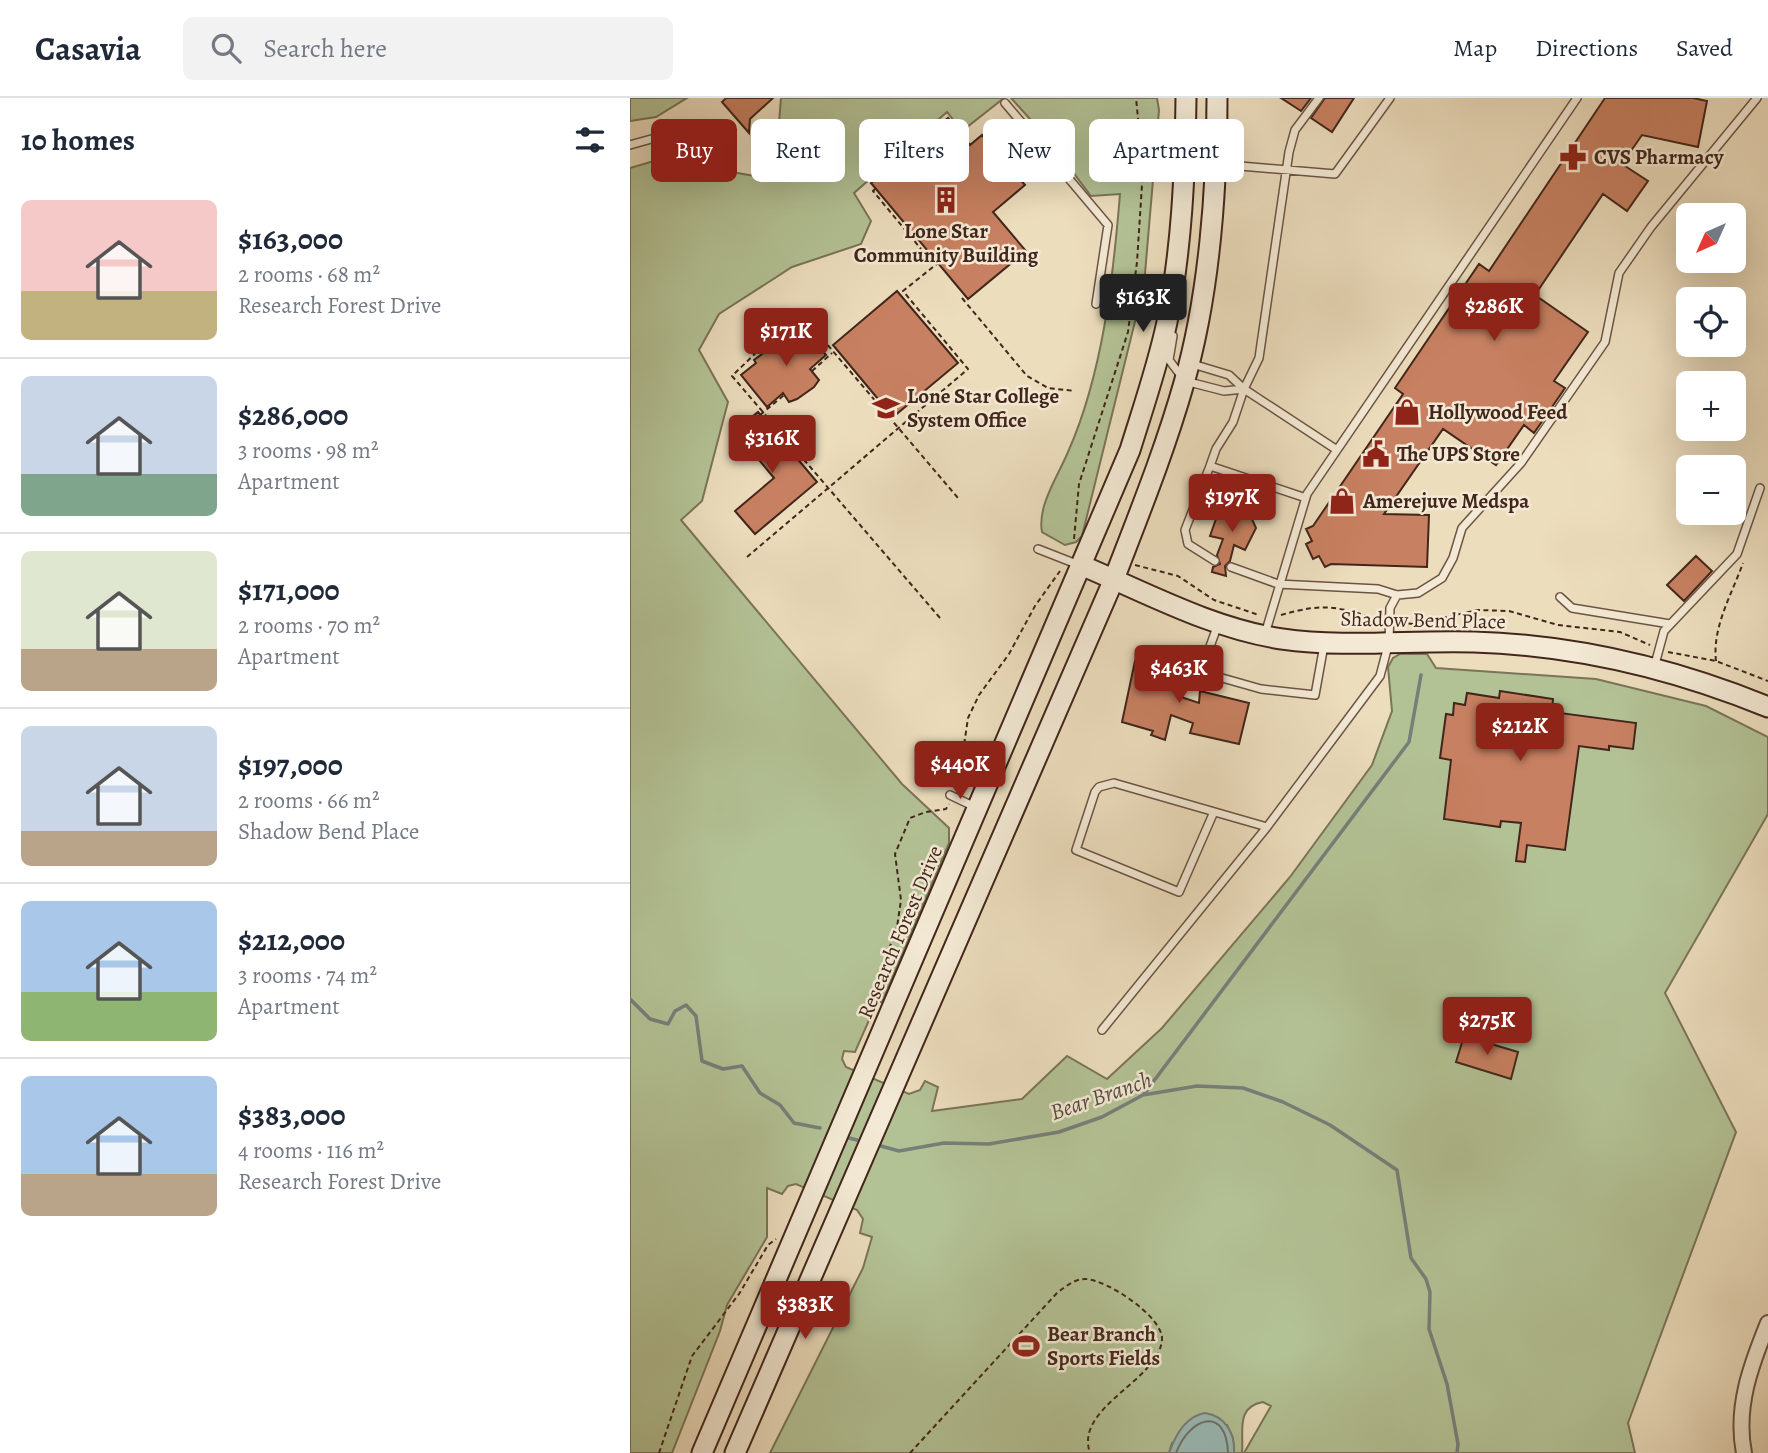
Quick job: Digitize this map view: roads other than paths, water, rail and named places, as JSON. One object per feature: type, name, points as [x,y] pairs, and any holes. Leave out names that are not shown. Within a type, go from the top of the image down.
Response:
[{"type":"main road","name":"Research Forest Drive","points":[[702,1453],[1083,566],[1130,450],[1152,380],[1179,245],[1186,159],[1186,98]]},
{"type":"main road","points":[[1217,98],[1217,119]]},
{"type":"main road","points":[[735,1453],[1114,579],[1160,460],[1187,372],[1209,249],[1215,182]]},
{"type":"main road","name":"Shadow Bend Place","points":[[1083,566],[1219,622],[1283,639],[1475,642],[1533,646],[1594,655],[1654,669],[1696,680],[1768,707]]},
{"type":"street","points":[[1744,1453],[1741,1410],[1745,1384],[1768,1323]]},
{"type":"lane","points":[[1215,561],[1188,544],[1185,530],[1216,449],[1234,422],[1244,388],[1262,347],[1295,130],[1318,98]]},
{"type":"lane","points":[[1244,166],[1335,174],[1390,98]]},
{"type":"lane","points":[[1264,635],[1306,498],[1577,98]]},
{"type":"lane","points":[[1231,567],[1278,584],[1378,589],[1396,595],[1418,593],[1443,578],[1453,558],[1462,528],[1521,463],[1605,342],[1619,273],[1650,228],[1756,98]]},
{"type":"lane","points":[[1005,103],[1108,225],[1096,304]]},
{"type":"lane","points":[[630,145],[651,139]]},
{"type":"lane","points":[[1171,294],[1176,323],[1169,360],[1224,391],[1244,388]]},
{"type":"lane","points":[[1187,372],[1229,374],[1244,388],[1337,450]]},
{"type":"lane","points":[[1210,466],[1306,498]]},
{"type":"lane","points":[[1654,669],[1662,635],[1735,557],[1760,488]]},
{"type":"lane","points":[[1038,549],[1083,566]]},
{"type":"lane","points":[[1102,1030],[1268,827],[1380,676],[1389,642],[1391,608],[1396,595]]},
{"type":"lane","points":[[1560,597],[1572,608],[1670,624]]},
{"type":"lane","points":[[1219,622],[1201,672],[1261,689],[1315,695],[1325,641]]},
{"type":"lane","points":[[1213,814],[1179,892],[1076,850],[1095,792],[1106,784],[1114,783],[1213,814],[1268,827]]},
{"type":"lane","points":[[951,795],[978,809]]},
{"type":"water","points":[[1205,1413],[1219,1418],[1228,1427],[1233,1439],[1234,1453],[1169,1453],[1187,1422]]},
{"type":"waterway","points":[[1144,1094],[1409,742],[1421,675]]},
{"type":"waterway","name":"Bear Branch","points":[[630,999],[650,1019],[668,1024],[675,1011],[686,1005],[696,1016],[702,1061],[723,1069],[742,1066],[760,1093],[780,1105],[794,1123],[820,1128]]},
{"type":"waterway","name":"Bear Branch","points":[[881,1146],[899,1151],[944,1143],[989,1144],[1059,1132],[1102,1117],[1143,1095],[1197,1086],[1243,1088],[1283,1102],[1330,1125],[1397,1170],[1411,1258],[1426,1279],[1430,1292],[1429,1329],[1447,1384],[1458,1444],[1457,1453]]},
{"type":"waterway","name":"Bear Branch","points":[[849,1138],[857,1140]]},
{"type":"place","name":"CVS Pharmacy","points":[[1573,157]]},
{"type":"place","name":"Lone Star Community Building","points":[[946,200]]},
{"type":"place","name":"Lone Star College System Office","points":[[886,408]]},
{"type":"place","name":"Hollywood Feed","points":[[1407,412]]},
{"type":"place","name":"The UPS Store","points":[[1376,454]]},
{"type":"place","name":"Amerejuve Medspa","points":[[1342,501]]},
{"type":"place","name":"Bear Branch Sports Fields","points":[[1026,1346]]}]
